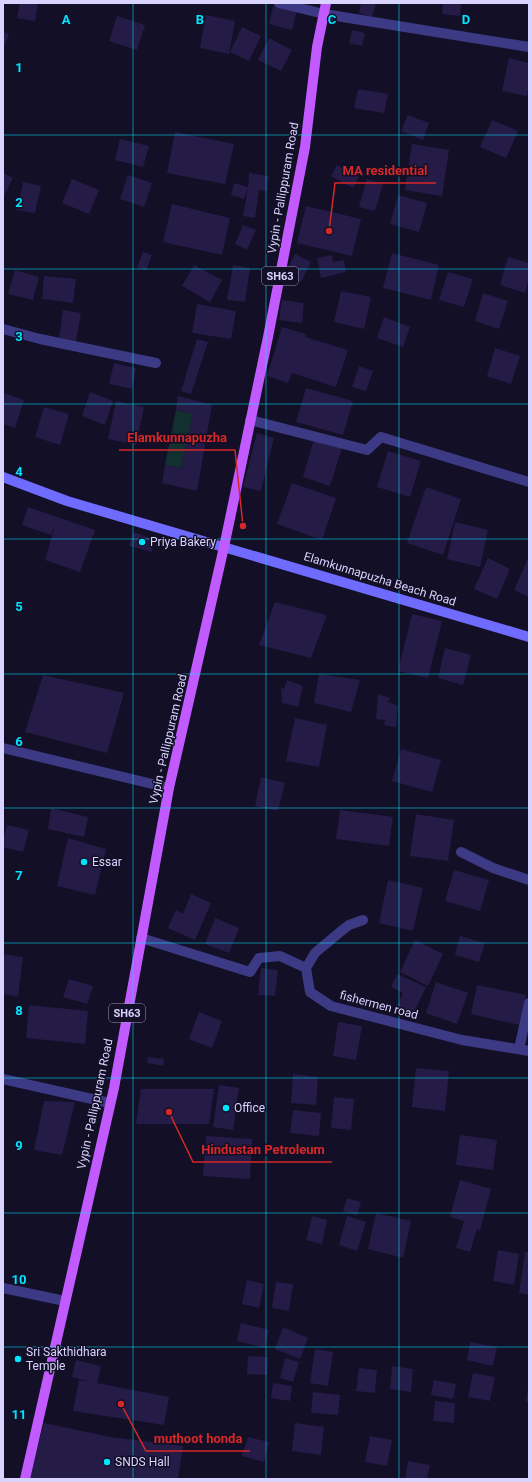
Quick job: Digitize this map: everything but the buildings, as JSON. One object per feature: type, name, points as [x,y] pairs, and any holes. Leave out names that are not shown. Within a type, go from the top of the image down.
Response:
[{"type":"main road","name":"Vypin - Pallippuram Road","points":[[25,1479],[110,1103],[169,788],[224,547],[250,420],[305,147],[317,47],[326,3]]},
{"type":"main road","name":"Elamkunnapuzha Beach Road","points":[[3,477],[67,501],[529,637]]},
{"type":"street","points":[[278,3],[324,14],[529,47]]},
{"type":"street","points":[[3,329],[156,363]]},
{"type":"street","points":[[250,420],[367,450],[381,437],[529,482]]},
{"type":"street","points":[[3,748],[169,788]]},
{"type":"street","points":[[461,852],[493,868],[529,880]]},
{"type":"street","points":[[141,938],[250,972],[259,958],[280,956],[306,968],[315,954],[340,932],[349,925],[363,920]]},
{"type":"street","name":"fishermen road","points":[[306,968],[310,992],[331,1006],[462,1040],[524,1050]]},
{"type":"street","points":[[524,1050],[529,1003]]},
{"type":"street","points":[[3,1079],[110,1103]]},
{"type":"street","points":[[3,1288],[65,1301]]},
{"type":"green space","points":[[176,410],[193,414],[181,468],[165,465]]},
{"type":"place","name":"MA residential","points":[[329,231]]},
{"type":"place","name":"Elamkunnapuzha","points":[[243,526]]},
{"type":"place","name":"Priya Bakery","points":[[142,542]]},
{"type":"place","name":"Essar","points":[[84,862]]},
{"type":"place","name":"Office","points":[[226,1108]]},
{"type":"place","name":"Hindustan Petroleum","points":[[169,1112]]},
{"type":"place","name":"Sri Sakthidhara Temple","points":[[18,1359]]},
{"type":"place","name":"muthoot honda","points":[[121,1404]]},
{"type":"place","name":"SNDS Hall","points":[[107,1462]]}]
